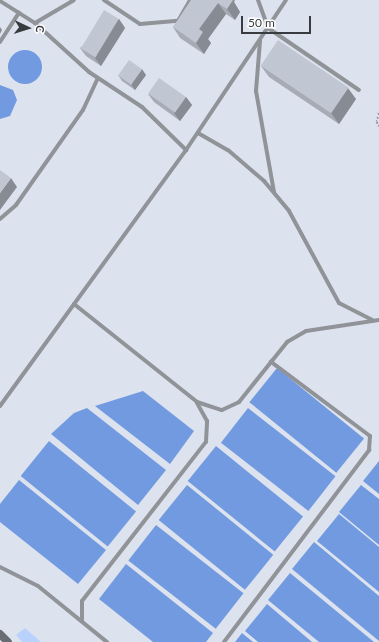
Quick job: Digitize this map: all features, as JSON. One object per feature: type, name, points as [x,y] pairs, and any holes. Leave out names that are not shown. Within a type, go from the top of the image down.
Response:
[{"type":"main road","points":[[0,634],[8,642]]},
{"type":"lane","points":[[36,23],[74,0]]},
{"type":"lane","points":[[104,0],[140,24],[178,21],[190,0]]},
{"type":"lane","points":[[258,0],[268,28],[359,90]]},
{"type":"lane","points":[[0,406],[198,133],[286,0]]},
{"type":"lane","points":[[0,2],[36,23],[98,78],[142,107],[186,150]]},
{"type":"lane","points":[[0,42],[19,13]]},
{"type":"lane","points":[[260,40],[256,91],[274,193]]},
{"type":"lane","points":[[0,219],[16,205],[83,110],[98,78]]},
{"type":"lane","points":[[198,133],[228,150],[274,193],[292,218],[339,303],[374,320]]},
{"type":"lane","points":[[74,304],[197,402],[222,410],[239,402],[287,342],[306,331],[379,320]]},
{"type":"lane","points":[[224,642],[369,450],[370,436],[271,362]]},
{"type":"lane","points":[[82,621],[82,601],[206,442],[207,421],[197,402]]},
{"type":"lane","points":[[0,567],[38,586],[107,642]]},
{"type":"path","points":[[379,113],[377,122],[379,127]]},
{"type":"shaded area","points":[[28,50],[37,55],[41,60],[41,74],[37,79],[32,83],[22,84],[18,83],[9,74],[8,64],[9,60],[18,51]]},
{"type":"shaded area","points":[[0,85],[13,90],[17,100],[10,116],[0,119]]},
{"type":"shaded area","points":[[277,368],[364,438],[336,473],[249,402]]},
{"type":"shaded area","points":[[143,391],[194,431],[170,464],[95,406]]},
{"type":"shaded area","points":[[87,408],[166,470],[138,505],[51,434],[74,413]]},
{"type":"shaded area","points":[[248,408],[335,476],[308,511],[221,443]]},
{"type":"shaded area","points":[[49,441],[136,511],[108,546],[21,476]]},
{"type":"shaded area","points":[[216,446],[303,516],[275,551],[188,481]]},
{"type":"shaded area","points":[[379,461],[379,494],[363,481]]},
{"type":"shaded area","points":[[19,480],[106,550],[78,584],[0,522],[0,504]]},
{"type":"shaded area","points":[[187,485],[273,555],[245,590],[159,520]]},
{"type":"shaded area","points":[[361,485],[379,499],[379,545],[339,512]]},
{"type":"shaded area","points":[[339,514],[379,547],[379,592],[317,541]]},
{"type":"shaded area","points":[[156,525],[243,593],[216,629],[128,560]]},
{"type":"shaded area","points":[[314,542],[379,596],[379,641],[292,569]]},
{"type":"shaded area","points":[[126,564],[213,633],[206,642],[153,642],[99,599]]},
{"type":"shaded area","points":[[290,573],[374,642],[319,642],[268,600]]},
{"type":"shaded area","points":[[267,604],[312,642],[258,642],[245,631]]},
{"type":"shaded area","points":[[25,628],[41,642],[22,642],[16,635]]},
{"type":"shaded area","points":[[242,633],[253,642],[235,642]]},
{"type":"building","points":[[191,0],[233,0],[227,9],[218,3],[199,29],[203,32],[196,43],[173,27]]},
{"type":"building","points":[[104,10],[119,19],[95,57],[81,49]]},
{"type":"building","points":[[278,40],[348,88],[331,113],[261,66]]},
{"type":"building","points":[[129,60],[142,69],[131,85],[118,76]]},
{"type":"building","points":[[159,78],[186,97],[175,112],[148,94]]},
{"type":"building","points":[[0,170],[11,178],[0,193]]}]
